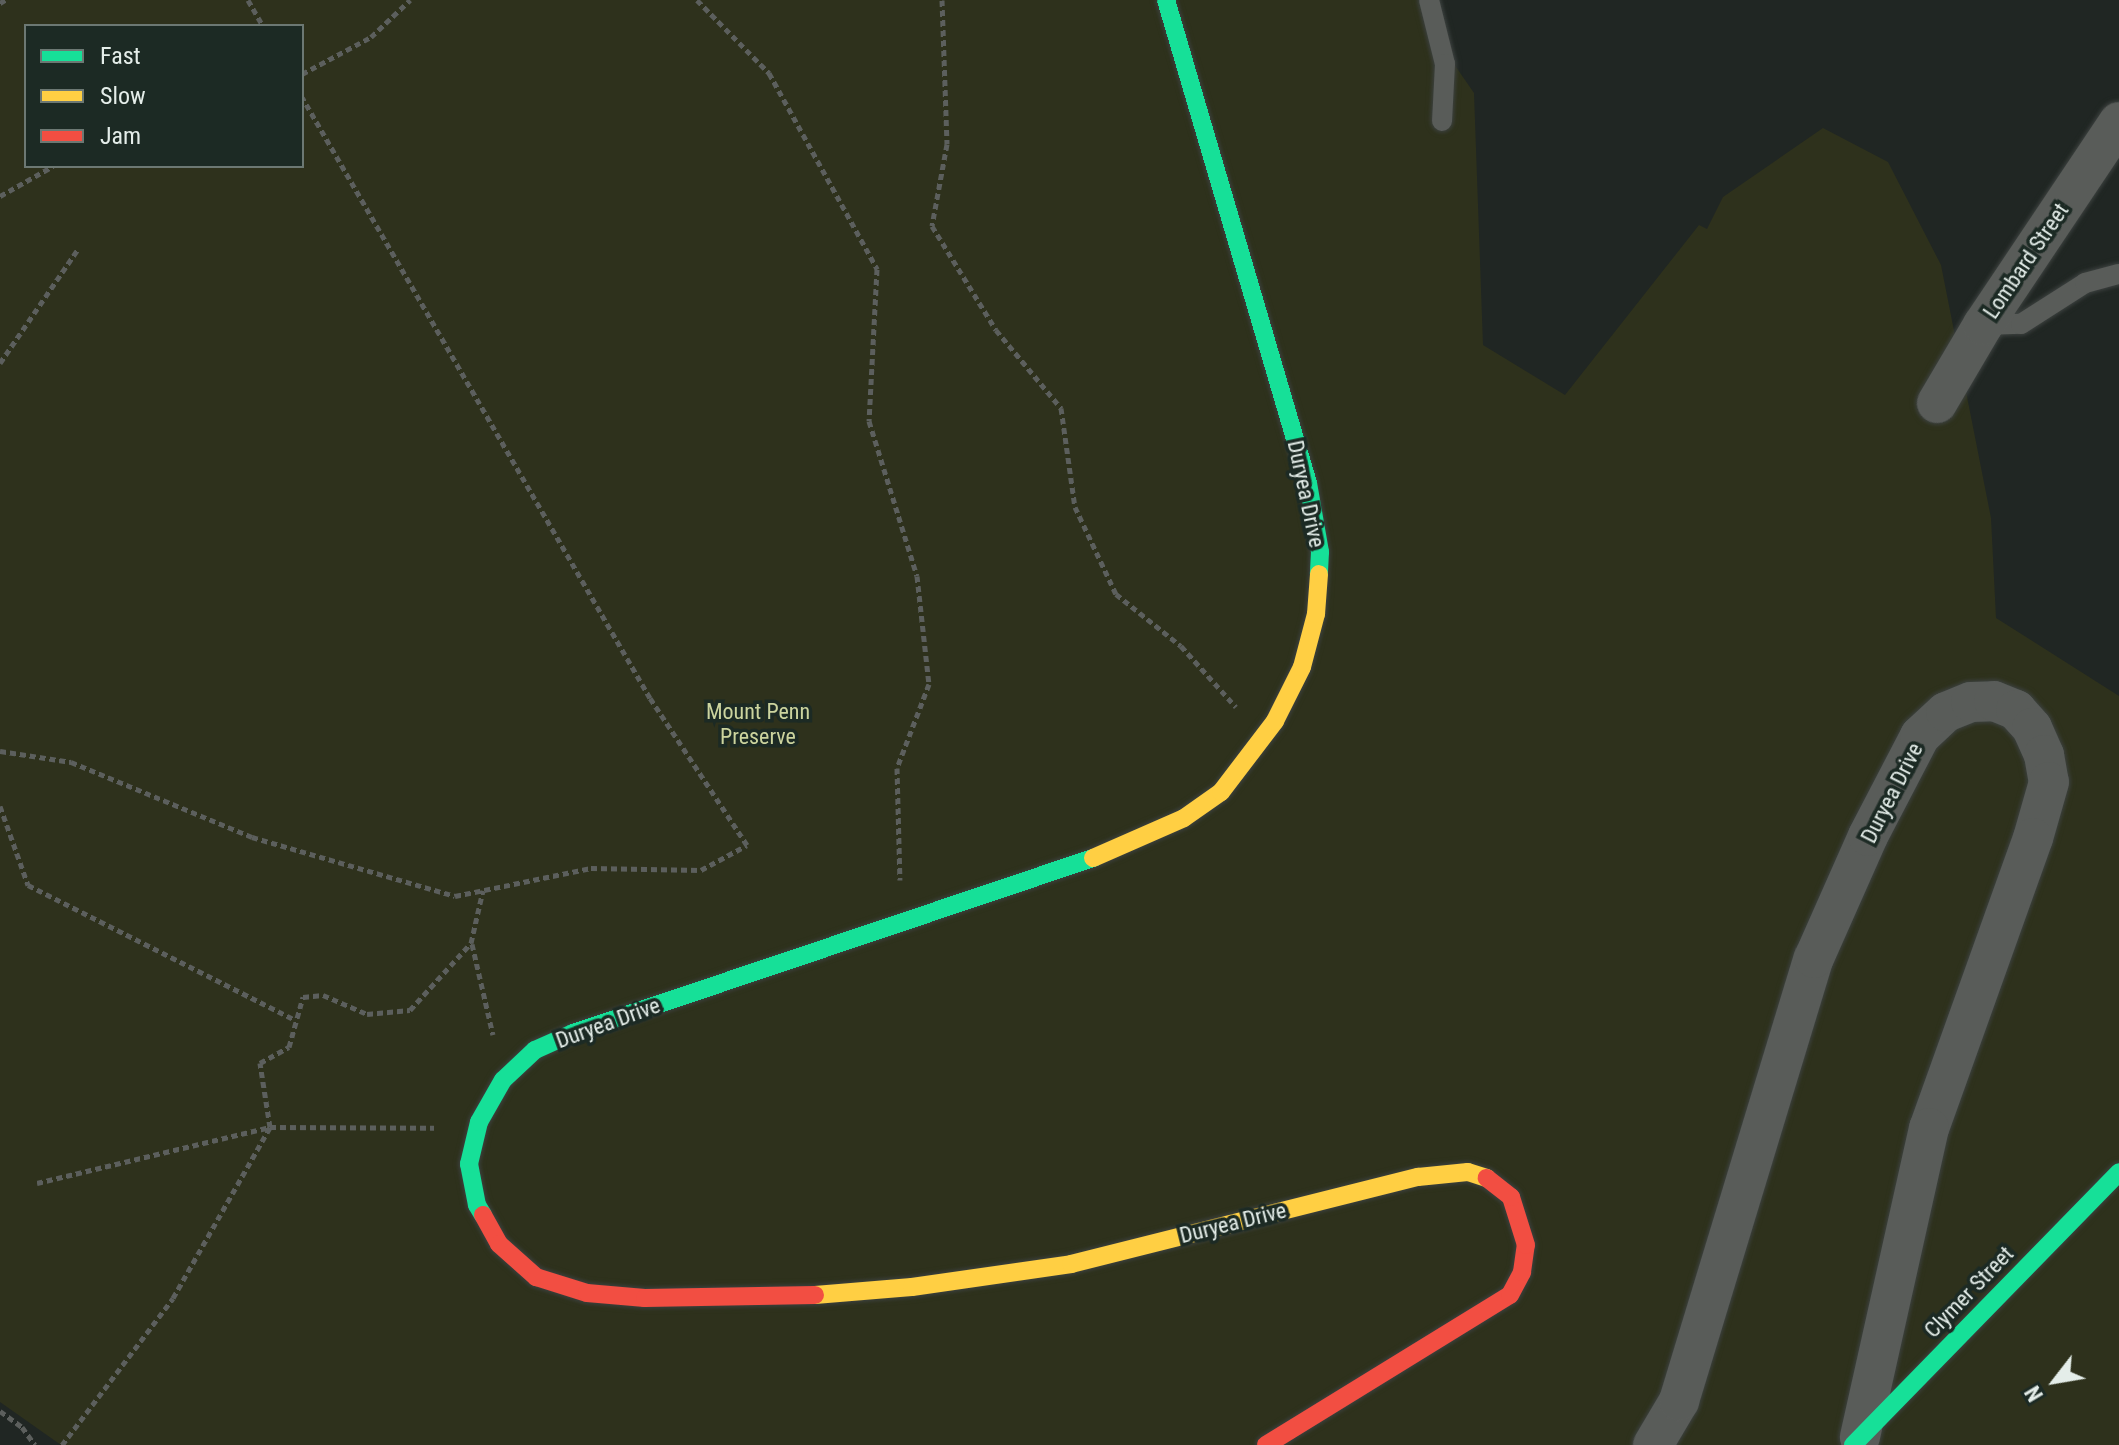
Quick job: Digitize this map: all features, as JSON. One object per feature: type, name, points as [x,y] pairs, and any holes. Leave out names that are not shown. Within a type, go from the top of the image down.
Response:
[{"type":"street","name":"Duryea Drive","points":[[1166,0],[1308,483],[1320,552],[1316,614],[1302,667],[1264,737],[1221,792],[1184,818],[1121,849],[573,1033],[535,1050],[503,1080],[479,1122],[469,1164],[477,1205],[499,1244],[536,1277],[587,1293],[645,1298],[806,1296],[912,1287],[1071,1264],[1418,1177],[1468,1172],[1489,1179],[1511,1197],[1526,1245],[1522,1272],[1510,1295],[1266,1445]]},
{"type":"street","name":"Lombard Street","points":[[1937,403],[1983,325],[2119,122]]},
{"type":"street","name":"Duryea Drive","points":[[1653,1445],[1679,1401],[1814,958],[1868,836],[1920,736],[1946,712],[1971,702],[1994,701],[2016,710],[2032,728],[2044,755],[2049,782],[2033,838],[1929,1128],[1857,1441]]},
{"type":"street","name":"Clymer Street","points":[[1857,1441],[2119,1172]]},
{"type":"lane","points":[[1429,0],[1445,64],[1442,121]]},
{"type":"lane","points":[[1983,325],[2021,324],[2085,283],[2119,274]]},
{"type":"path","points":[[248,0],[262,24]]},
{"type":"path","points":[[304,73],[371,37],[410,0]]},
{"type":"path","points":[[697,0],[769,73],[877,269],[869,421],[917,576],[929,684],[897,768],[900,923]]},
{"type":"path","points":[[942,0],[947,144],[932,226],[996,330],[1061,408],[1075,507],[1116,594],[1181,646],[1264,737]]},
{"type":"path","points":[[0,751],[71,762],[252,837],[455,896],[591,868],[701,870],[747,845],[650,698],[304,100]]},
{"type":"path","points":[[0,196],[49,168]]},
{"type":"path","points":[[0,363],[78,249]]},
{"type":"path","points":[[0,806],[28,885],[295,1020]]},
{"type":"path","points":[[483,890],[471,943],[503,1080]]},
{"type":"path","points":[[62,1445],[173,1298],[270,1127],[260,1063],[289,1047],[303,997],[323,995],[367,1014],[410,1010],[471,943]]},
{"type":"path","points":[[37,1183],[270,1127],[417,1130],[479,1122]]},
{"type":"path","points":[[0,1411],[22,1427],[35,1445]]},
{"type":"green space","name":"Mount Penn Preserve","points":[[0,0],[1423,0],[1425,22],[1474,93],[1483,345],[1565,395],[1699,225],[1707,229],[1723,197],[1823,128],[1888,162],[1941,265],[1991,518],[1996,618],[2119,696],[2119,1445],[61,1445],[0,1402]]},
{"type":"traffic: fast","points":[[1166,0],[1308,483],[1320,552],[1319,574]]},
{"type":"traffic: fast","points":[[483,1215],[477,1205],[469,1164],[479,1122],[503,1080],[535,1050],[573,1033],[1093,858]]},
{"type":"traffic: fast","points":[[1853,1445],[2119,1172]]},
{"type":"traffic: slow","points":[[1093,858],[1184,818],[1221,792],[1275,721],[1302,667],[1316,614],[1319,574]]},
{"type":"traffic: slow","points":[[815,1295],[912,1287],[1071,1264],[1418,1177],[1468,1172],[1487,1178]]},
{"type":"traffic: jam","points":[[1266,1445],[1510,1295],[1522,1272],[1526,1245],[1511,1197],[1487,1178]]},
{"type":"traffic: jam","points":[[483,1215],[499,1244],[536,1277],[587,1293],[645,1298],[815,1295]]}]
